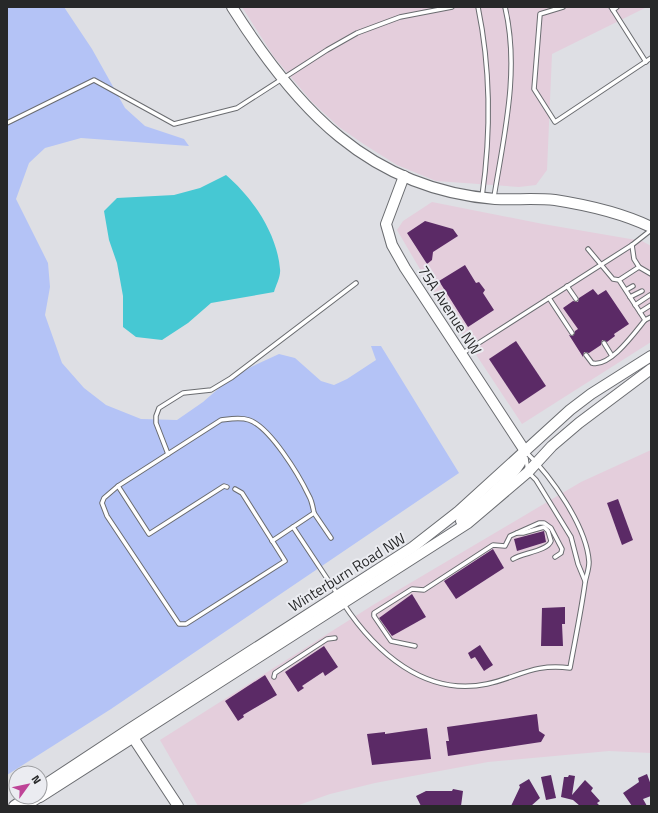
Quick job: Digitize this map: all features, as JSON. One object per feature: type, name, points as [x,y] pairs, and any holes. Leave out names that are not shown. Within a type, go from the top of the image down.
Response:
[{"type":"main road","points":[[232,7],[255,43],[282,80],[333,132],[356,149],[404,176],[442,190],[482,197],[554,200],[612,213],[651,228]]},
{"type":"main road","name":"75A Avenue NW","points":[[404,176],[386,224],[392,245],[405,268],[525,452]]},
{"type":"main road","name":"Winterburn Road NW","points":[[48,783],[131,733],[340,598],[414,547],[435,531],[525,452],[570,410],[591,394],[651,356]]},
{"type":"main road","name":"Winterburn Road NW","points":[[340,598],[441,541],[468,524],[528,472],[579,423],[651,369]]},
{"type":"main road","points":[[441,541],[509,477],[520,464],[525,452]]},
{"type":"main road","points":[[131,733],[178,806]]},
{"type":"main road","name":"Winterburn Road NW","points":[[48,791],[131,733]]},
{"type":"lane","points":[[7,123],[94,80],[174,124],[238,108],[327,50],[357,33],[400,17],[452,7]]},
{"type":"lane","points":[[478,7],[487,62],[489,103],[489,133],[482,197]]},
{"type":"lane","points":[[494,198],[507,116],[511,77],[510,29],[505,7]]},
{"type":"lane","points":[[563,7],[540,14],[537,49],[534,89],[554,122],[651,58]]},
{"type":"lane","points":[[617,7],[612,8],[646,62]]},
{"type":"lane","points":[[461,354],[632,245],[651,228]]},
{"type":"lane","points":[[632,245],[634,259],[639,267],[650,275]]},
{"type":"lane","points":[[588,249],[612,278],[619,280],[645,320]]},
{"type":"lane","points":[[619,280],[639,267]]},
{"type":"lane","points":[[168,454],[156,423],[156,416],[159,408],[184,393],[210,390],[231,378],[356,283]]},
{"type":"lane","points":[[567,286],[576,300]]},
{"type":"lane","points":[[626,290],[633,286]]},
{"type":"lane","points":[[630,297],[642,291]]},
{"type":"lane","points":[[635,305],[650,295]]},
{"type":"lane","points":[[549,298],[572,333]]},
{"type":"lane","points":[[640,312],[651,305]]},
{"type":"lane","points":[[586,355],[592,363],[596,364],[612,356],[620,350],[645,320],[651,317]]},
{"type":"lane","points":[[604,344],[612,356]]},
{"type":"lane","points":[[235,489],[242,494],[285,561],[186,624],[179,624],[107,516],[102,503],[104,498],[118,486],[221,420],[235,418],[248,419],[262,426],[272,436],[310,496],[314,513],[330,538]]},
{"type":"lane","points":[[293,527],[358,624],[385,652],[411,672],[441,684],[472,686],[500,681],[538,668],[555,666],[570,668],[589,563],[586,543],[566,504],[537,463],[525,452]]},
{"type":"lane","points":[[525,452],[528,472],[536,480],[566,527],[574,546],[579,569],[586,581]]},
{"type":"lane","points":[[118,486],[149,534],[224,486],[226,487]]},
{"type":"lane","points":[[272,541],[314,513]]},
{"type":"lane","points":[[415,646],[390,641],[374,616],[374,613],[410,589],[424,590],[493,545],[505,546],[510,536],[539,523],[547,524],[551,528],[562,548],[561,553],[555,557]]},
{"type":"lane","points":[[513,559],[518,555],[547,547],[551,541],[548,530],[541,527],[523,534],[516,533]]},
{"type":"lane","points":[[274,677],[275,673],[321,643],[330,638],[335,638]]},
{"type":"shaded area","points":[[7,7],[64,7],[92,49],[125,108],[145,126],[184,139],[189,146],[81,138],[45,148],[29,163],[16,199],[48,263],[50,287],[45,315],[62,363],[84,388],[106,405],[141,419],[177,420],[203,402],[226,382],[251,367],[279,354],[295,358],[321,381],[334,385],[347,379],[376,360],[371,346],[381,346],[459,473],[111,709],[23,765],[8,765],[7,775]]},
{"type":"shaded area","points":[[242,7],[647,7],[552,54],[547,170],[536,185],[519,187],[436,181],[397,165],[365,145],[339,127],[312,102],[274,57]]},
{"type":"shaded area","points":[[226,175],[254,205],[262,217],[274,242],[280,272],[274,292],[211,303],[188,323],[162,340],[136,337],[123,327],[123,296],[117,263],[109,240],[104,211],[117,198],[174,195],[200,188]]},
{"type":"shaded area","points":[[432,202],[543,224],[642,241],[651,246],[651,342],[522,424],[424,276],[397,230],[403,221]]},
{"type":"shaded area","points":[[651,450],[651,753],[609,751],[488,762],[375,783],[330,794],[296,806],[198,806],[160,740],[373,605],[581,482]]},
{"type":"building","points":[[425,221],[453,229],[458,236],[433,252],[432,260],[427,264],[407,233]]},
{"type":"building","points":[[465,265],[476,283],[479,282],[485,290],[483,293],[494,310],[468,327],[439,281]]},
{"type":"building","points":[[593,289],[598,295],[606,290],[629,324],[614,334],[615,336],[607,342],[602,340],[601,345],[589,353],[584,352],[583,357],[569,335],[573,336],[575,331],[578,329],[563,308],[573,301],[578,302],[579,298]]},
{"type":"building","points":[[516,341],[546,386],[519,404],[489,359]]},
{"type":"building","points":[[618,499],[633,540],[622,545],[607,503]]},
{"type":"building","points":[[544,531],[546,542],[517,551],[514,539]]},
{"type":"building","points":[[493,549],[504,568],[456,599],[444,581]]},
{"type":"building","points":[[412,594],[426,617],[392,636],[379,618]]},
{"type":"building","points":[[565,607],[565,624],[562,624],[563,646],[541,646],[542,608]]},
{"type":"building","points":[[480,645],[493,665],[484,671],[475,657],[471,659],[468,653]]},
{"type":"building","points":[[324,646],[338,667],[325,676],[323,672],[302,686],[304,688],[298,692],[285,672]]},
{"type":"building","points":[[265,675],[277,695],[243,715],[244,717],[238,721],[225,701]]},
{"type":"building","points":[[537,714],[539,731],[545,735],[541,742],[448,756],[446,741],[449,741],[447,727]]},
{"type":"building","points":[[427,728],[431,759],[372,765],[367,734],[385,732],[385,734]]},
{"type":"building","points":[[647,774],[651,785],[651,796],[643,799],[647,806],[632,806],[623,793],[639,782],[638,778]]},
{"type":"building","points":[[551,775],[556,798],[546,800],[541,777]]},
{"type":"building","points":[[569,775],[575,776],[572,795],[585,780],[593,788],[591,791],[600,801],[597,803],[600,806],[580,806],[573,800],[561,797],[564,777],[568,777]]},
{"type":"building","points":[[529,779],[540,798],[531,806],[511,806],[520,787],[519,785]]},
{"type":"building","points":[[453,789],[463,791],[461,806],[421,806],[416,796],[426,791],[452,791]]}]
